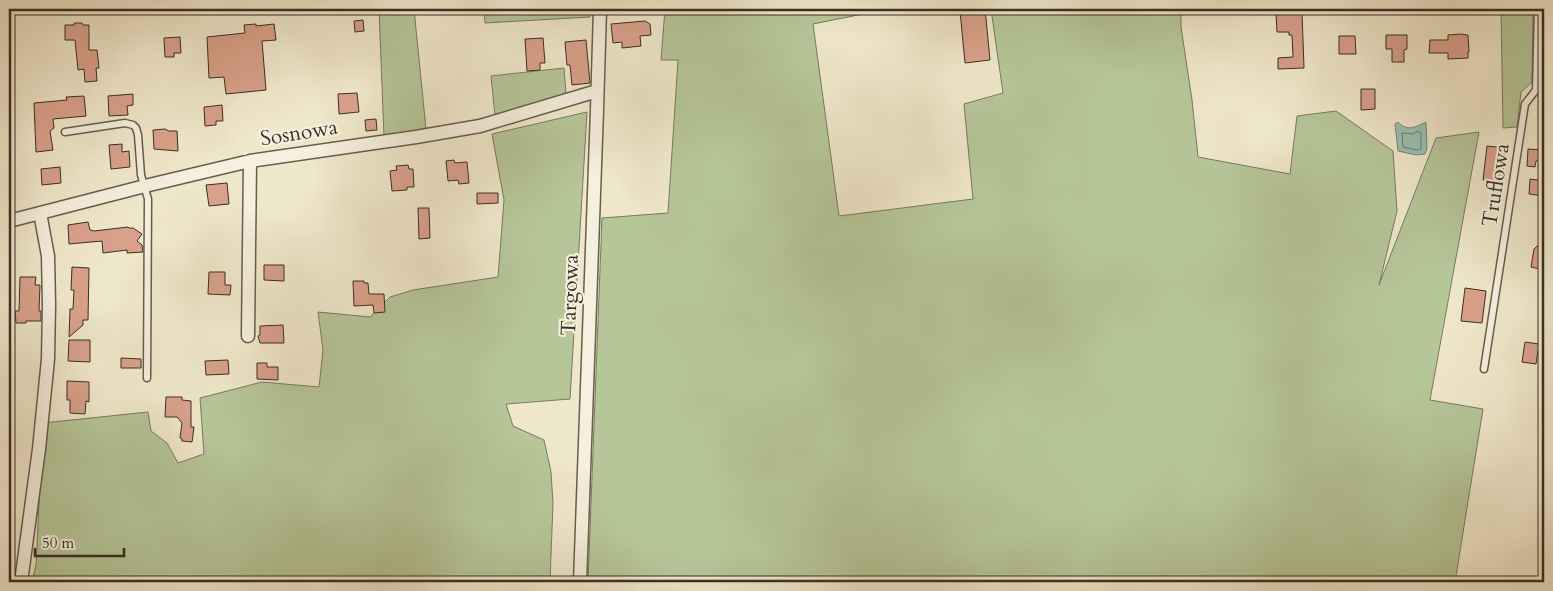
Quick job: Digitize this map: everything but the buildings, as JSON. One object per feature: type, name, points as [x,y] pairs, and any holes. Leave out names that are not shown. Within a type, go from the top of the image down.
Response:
[{"type":"street","name":"Targowa","points":[[580,582],[600,9]]},
{"type":"street","name":"Sosnowa","points":[[9,221],[250,161],[480,126],[597,91]]},
{"type":"street","points":[[248,336],[250,161]]},
{"type":"street","points":[[21,582],[39,449],[48,359],[48,256],[40,213]]},
{"type":"lane","name":"Truflowa","points":[[1484,369],[1525,104],[1536,90],[1538,9]]},
{"type":"lane","points":[[65,132],[125,123],[136,128],[141,175],[148,199],[147,378]]},
{"type":"green space","points":[[379,9],[414,9],[426,129],[384,136]]},
{"type":"green space","points":[[484,9],[590,9],[590,17],[485,23]]},
{"type":"green space","points":[[665,9],[888,9],[813,24],[839,216],[973,199],[964,104],[1003,93],[992,9],[1181,9],[1181,27],[1198,157],[1290,174],[1297,116],[1336,111],[1393,151],[1397,211],[1379,285],[1436,138],[1479,132],[1430,400],[1483,409],[1455,582],[588,582],[602,218],[668,213],[678,60],[661,60]]},
{"type":"green space","points":[[1501,9],[1533,9],[1532,82],[1521,92],[1517,127],[1503,128]]},
{"type":"green space","points":[[564,68],[566,94],[495,116],[491,76]]},
{"type":"green space","points":[[587,112],[570,399],[506,404],[513,426],[544,440],[551,472],[553,503],[550,582],[32,582],[36,565],[43,423],[148,412],[151,431],[167,443],[178,463],[204,454],[200,398],[262,382],[319,387],[323,350],[318,312],[370,317],[390,297],[413,290],[498,277],[504,200],[492,134]]},
{"type":"water","points":[[1398,122],[1408,128],[1426,122],[1427,148],[1425,154],[1416,155],[1398,151],[1395,124]]}]
